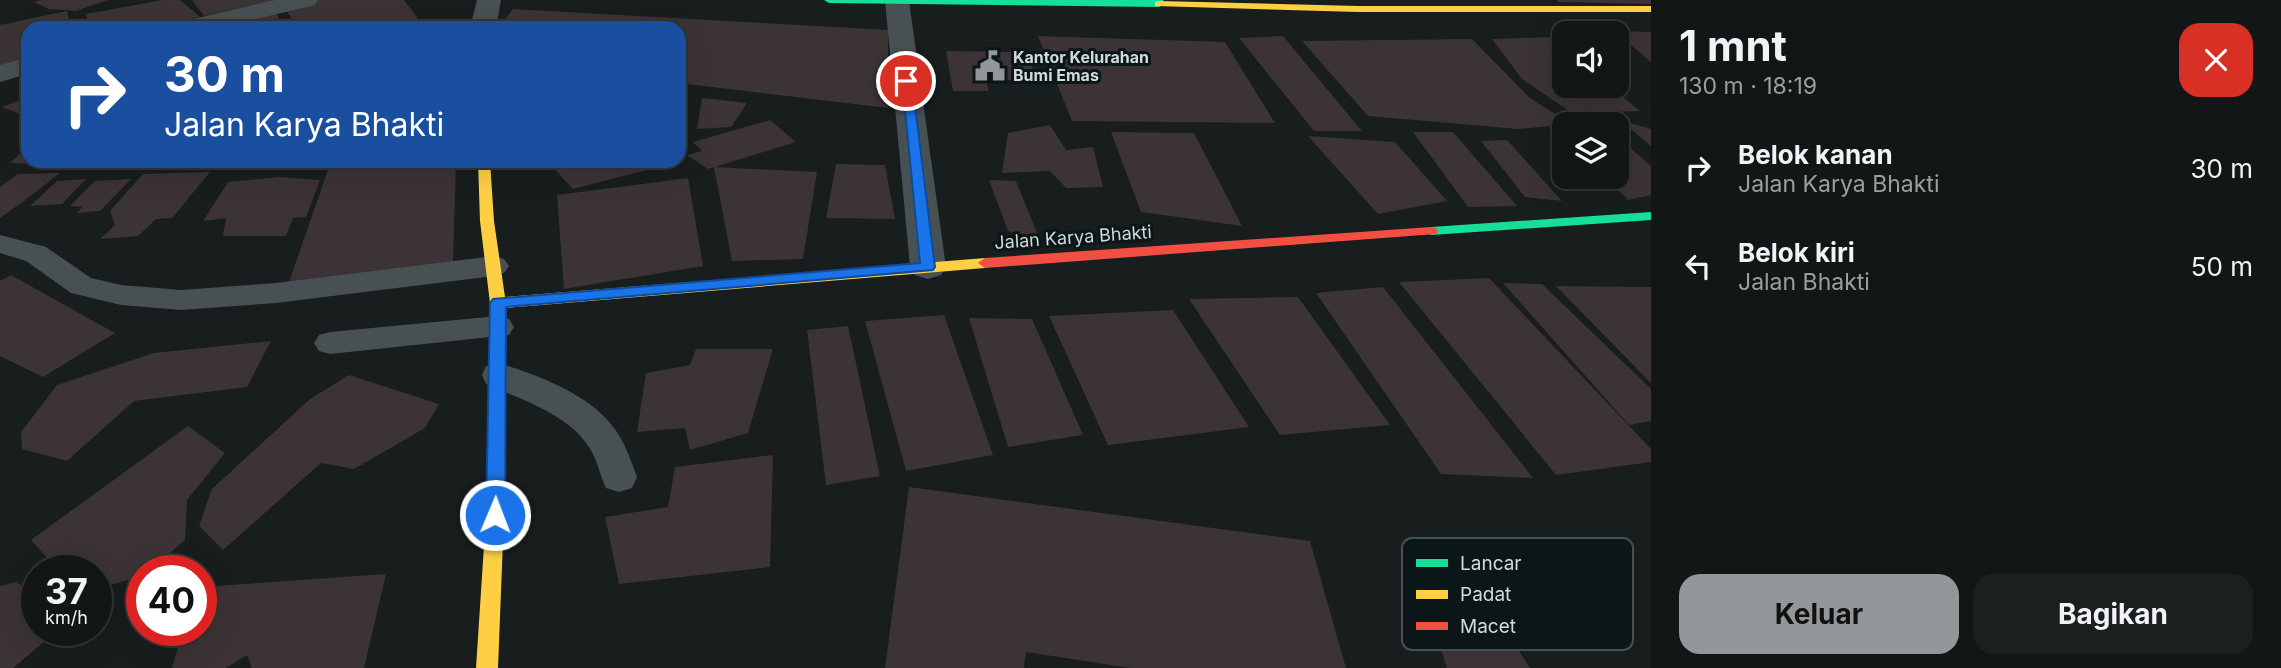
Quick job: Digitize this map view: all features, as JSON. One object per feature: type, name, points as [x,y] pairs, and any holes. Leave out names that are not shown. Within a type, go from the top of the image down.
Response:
[{"type":"main road","points":[[829,0],[1158,2],[1358,9],[1651,9]]},
{"type":"main road","points":[[484,168],[487,221],[498,315],[495,515],[487,668]]},
{"type":"main road","name":"Jalan Karya Bhakti","points":[[498,315],[928,267],[1651,216]]},
{"type":"street","points":[[215,21],[306,0]]},
{"type":"street","points":[[484,21],[489,0]]},
{"type":"street","points":[[897,1],[928,267]]},
{"type":"street","points":[[0,74],[21,67]]},
{"type":"lane","points":[[0,244],[36,254],[82,286],[121,295],[181,300],[276,293],[494,266]]},
{"type":"lane","points":[[330,343],[498,315]]},
{"type":"lane","points":[[498,375],[574,411],[589,423],[607,445],[619,477]]},
{"type":"building","points":[[108,0],[76,11],[49,9],[34,2]]},
{"type":"building","points":[[163,0],[180,0],[200,17],[183,21],[88,21],[86,14]]},
{"type":"building","points":[[192,0],[271,0],[271,1],[204,16]]},
{"type":"building","points":[[319,0],[404,0],[420,21],[293,21],[285,8]]},
{"type":"building","points":[[1651,0],[1651,4],[1557,2]]},
{"type":"building","points":[[513,9],[888,30],[888,108],[686,84],[686,21],[504,21]]},
{"type":"building","points":[[67,11],[69,21],[21,21],[21,60],[0,65],[0,25]]},
{"type":"building","points":[[276,13],[280,21],[245,21]]},
{"type":"building","points":[[1629,31],[1651,32],[1651,62],[1629,43]]},
{"type":"building","points":[[1038,36],[1225,42],[1275,123],[1072,121]]},
{"type":"building","points":[[1283,36],[1362,131],[1314,131],[1239,38]]},
{"type":"building","points":[[1552,37],[1552,98],[1624,98],[1640,111],[1570,112],[1522,79],[1492,39]]},
{"type":"building","points":[[1472,39],[1530,98],[1552,112],[1552,126],[1518,129],[1368,116],[1302,41]]},
{"type":"building","name":"Kantor Kelurahan Bumi Emas","points":[[946,51],[1028,52],[1036,80],[986,80],[989,91],[953,91]]},
{"type":"building","points":[[702,98],[747,103],[731,127],[697,129]]},
{"type":"building","points":[[21,100],[21,114],[2,107]]},
{"type":"building","points":[[770,120],[796,142],[708,169],[687,155],[702,151],[693,142]]},
{"type":"building","points":[[1629,123],[1651,129],[1651,146],[1629,128]]},
{"type":"building","points":[[1050,125],[1066,150],[1093,147],[1103,187],[1066,188],[1050,171],[1002,173],[1008,133]]},
{"type":"building","points":[[1111,132],[1194,133],[1242,226],[1141,212]]},
{"type":"building","points":[[1413,132],[1453,132],[1517,206],[1468,207]]},
{"type":"building","points":[[1308,136],[1395,142],[1447,201],[1378,214]]},
{"type":"building","points":[[1507,140],[1562,201],[1525,197],[1481,141]]},
{"type":"building","points":[[1629,147],[1651,166],[1651,195],[1628,200],[1617,189],[1629,189]]},
{"type":"building","points":[[21,153],[21,164],[10,163]]},
{"type":"building","points":[[836,164],[885,165],[895,219],[826,218]]},
{"type":"building","points":[[714,167],[817,172],[803,259],[732,261]]},
{"type":"building","points":[[329,168],[456,168],[453,263],[287,288]]},
{"type":"building","points":[[554,168],[654,168],[573,189]]},
{"type":"building","points":[[210,172],[172,218],[156,219],[138,236],[100,239],[115,225],[110,211],[143,174]]},
{"type":"building","points":[[60,173],[0,218],[0,187],[18,174]]},
{"type":"building","points":[[279,177],[320,180],[306,217],[293,218],[286,236],[223,236],[226,218],[203,221],[228,182]]},
{"type":"building","points":[[688,178],[703,266],[564,289],[557,195]]},
{"type":"building","points":[[86,179],[62,204],[30,206],[57,181]]},
{"type":"building","points":[[131,179],[100,211],[77,213],[82,207],[70,206],[95,181]]},
{"type":"building","points":[[989,180],[1016,181],[1039,238],[1008,231]]},
{"type":"building","points":[[11,275],[115,333],[43,377],[0,356],[0,281]]},
{"type":"building","points":[[1489,278],[1651,449],[1651,462],[1556,475],[1399,282]]},
{"type":"building","points":[[1503,283],[1542,284],[1651,389],[1651,421],[1629,425]]},
{"type":"building","points":[[1556,286],[1651,287],[1651,383]]},
{"type":"building","points":[[1383,287],[1533,478],[1441,474],[1316,293]]},
{"type":"building","points":[[1298,297],[1390,425],[1280,435],[1189,299]]},
{"type":"building","points":[[1173,310],[1249,427],[1108,445],[1049,316]]},
{"type":"building","points":[[944,315],[993,455],[906,471],[865,321]]},
{"type":"building","points":[[969,318],[1032,319],[1083,435],[1008,447]]},
{"type":"building","points":[[848,326],[880,476],[826,485],[807,330]]},
{"type":"building","points":[[271,341],[247,387],[134,401],[67,461],[22,449],[21,432],[57,385],[154,353]]},
{"type":"building","points":[[696,349],[773,349],[748,433],[690,450],[685,428],[637,432],[646,373],[690,365]]},
{"type":"building","points":[[349,375],[439,404],[425,428],[354,469],[321,463],[223,550],[199,526],[212,489],[310,399]]},
{"type":"building","points":[[188,426],[225,453],[187,500],[185,540],[168,555],[126,555],[126,581],[112,584],[112,555],[44,555],[31,540]]},
{"type":"building","points":[[773,455],[770,567],[619,584],[605,517],[668,507],[675,467]]},
{"type":"building","points":[[909,487],[1310,541],[1346,668],[1130,668],[1026,652],[1024,668],[885,668]]},
{"type":"building","points":[[386,574],[364,668],[252,668],[247,655],[226,668],[172,668],[178,646],[217,646],[217,586]]},
{"type":"building","points":[[16,582],[21,585],[21,646],[39,646],[13,668],[0,668],[0,586]]},
{"type":"building","points":[[1441,650],[1519,650],[1530,668],[1447,668]]},
{"type":"traffic: fast","points":[[829,0],[1159,4],[1158,0]]},
{"type":"traffic: fast","points":[[1431,231],[1651,216]]},
{"type":"traffic: slow","points":[[1159,4],[1358,9],[1651,9]]},
{"type":"traffic: slow","points":[[484,168],[487,221],[498,303],[495,515],[487,668]]},
{"type":"traffic: slow","points":[[498,303],[985,263]]},
{"type":"traffic: jam","points":[[985,263],[1431,231]]},
{"type":"place","name":"Kantor Kelurahan Bumi Emas","points":[[990,66]]},
{"type":"route","points":[[495,515],[498,303],[928,267],[906,81]]}]
